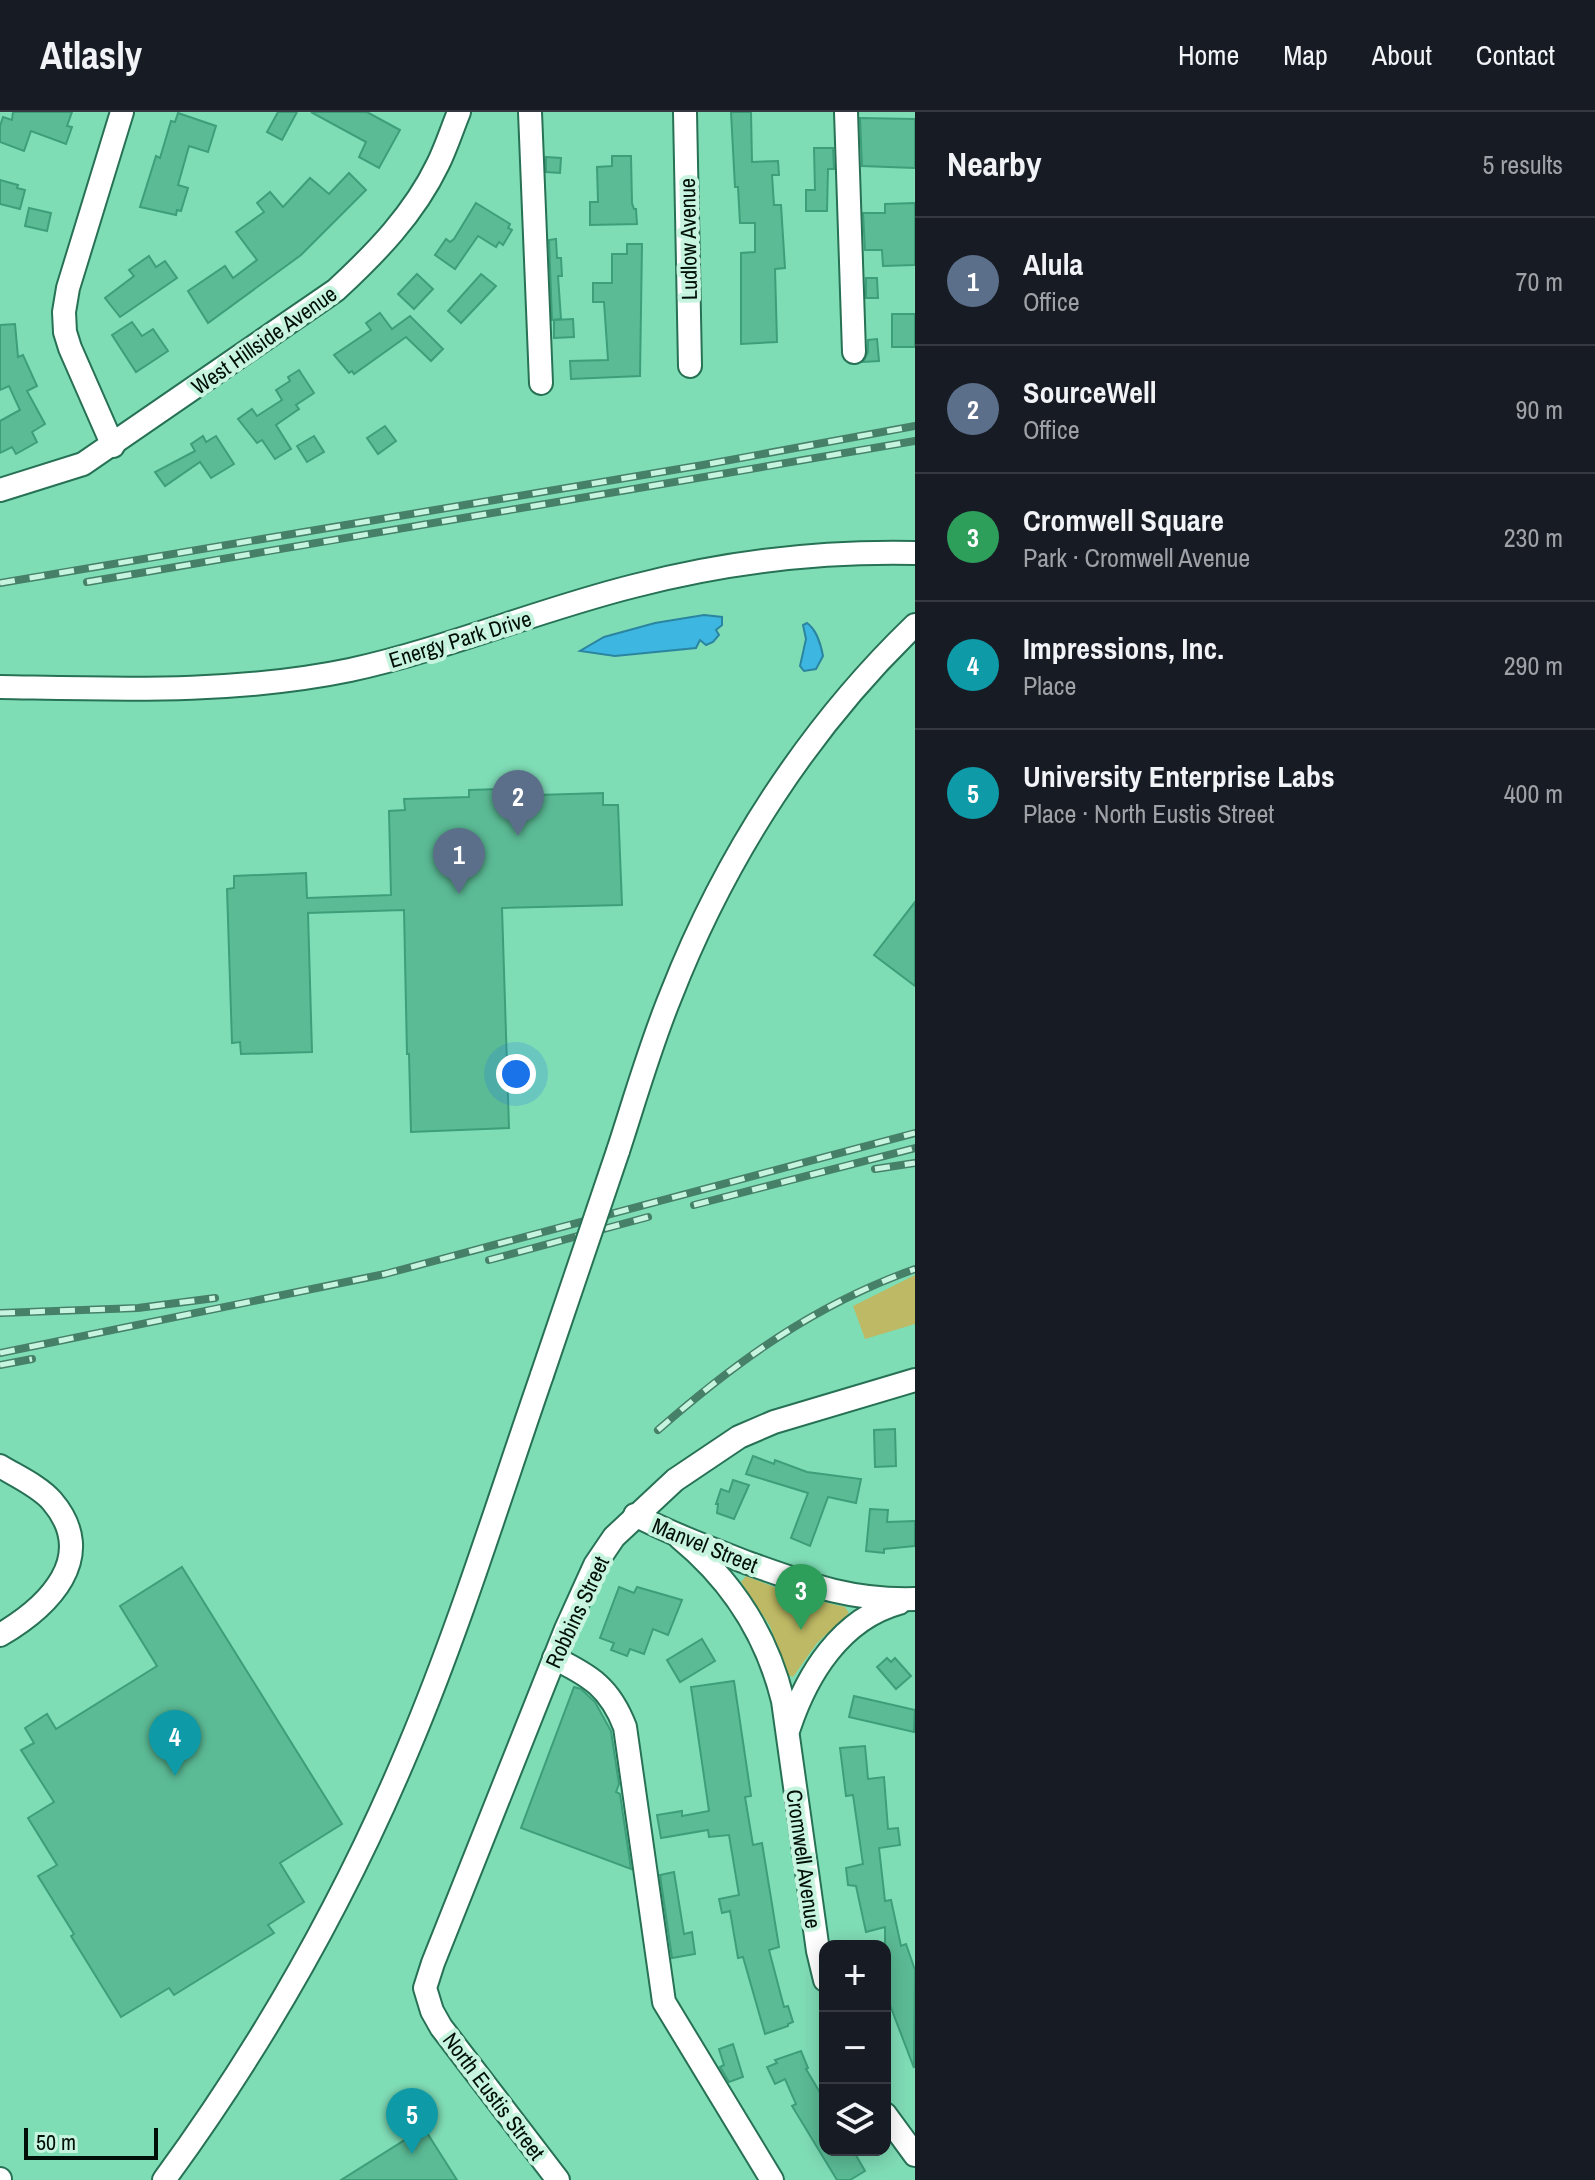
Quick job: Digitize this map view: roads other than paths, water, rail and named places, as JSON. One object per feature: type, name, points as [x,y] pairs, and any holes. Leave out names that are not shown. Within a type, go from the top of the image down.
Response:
[{"type":"street","points":[[113,446],[70,348],[64,312],[73,270],[122,112]]},
{"type":"street","name":"West Hillside Avenue","points":[[0,490],[83,464],[336,290],[394,232],[418,199],[438,164],[459,112]]},
{"type":"street","points":[[530,112],[541,383]]},
{"type":"street","name":"Ludlow Avenue","points":[[685,112],[690,366]]},
{"type":"street","points":[[846,112],[854,352]]},
{"type":"street","name":"Energy Park Drive","points":[[0,687],[170,689],[292,680],[412,655],[630,587],[686,573],[823,554],[915,553]]},
{"type":"street","points":[[164,2180],[215,2107],[286,1993],[381,1811],[433,1689],[670,995],[710,907],[744,844],[811,743],[871,671],[915,625]]},
{"type":"street","name":"Robbins Street","points":[[432,2011],[425,1988],[433,1963],[554,1658],[595,1565],[614,1537],[675,1480],[739,1437],[774,1422],[915,1380]]},
{"type":"street","points":[[0,1466],[51,1499],[58,1509],[71,1545],[62,1578],[39,1609],[0,1635]]},
{"type":"street","name":"Manvel Street","points":[[635,1515],[680,1538],[814,1588],[845,1595],[913,1600]]},
{"type":"street","name":"Cromwell Avenue","points":[[680,1538],[718,1572],[757,1630],[775,1668],[783,1701],[819,1955]]},
{"type":"street","points":[[786,1736],[811,1676],[826,1654],[864,1619],[887,1606],[913,1600]]},
{"type":"street","points":[[554,1658],[590,1677],[613,1699],[619,1712],[625,1727],[664,2002],[772,2180]]},
{"type":"street","name":"North Eustis Street","points":[[432,2011],[558,2180]]},
{"type":"street","points":[[891,2122],[915,2155]]},
{"type":"water","points":[[704,615],[722,617],[722,625],[716,630],[719,635],[713,642],[706,645],[700,640],[696,648],[615,656],[580,651],[604,637],[655,623]]},
{"type":"water","points":[[807,623],[815,633],[823,656],[816,669],[804,671],[800,666],[806,639],[803,625]]},
{"type":"railway","points":[[0,583],[703,465],[915,426]]},
{"type":"railway","points":[[87,582],[915,441]]},
{"type":"railway","points":[[0,1353],[385,1274],[915,1133]]},
{"type":"railway","points":[[694,1205],[915,1148]]},
{"type":"railway","points":[[875,1169],[915,1163]]},
{"type":"railway","points":[[489,1260],[648,1217]]},
{"type":"railway","points":[[658,1430],[717,1381],[778,1337],[843,1300],[915,1269]]},
{"type":"railway","points":[[0,1313],[138,1308],[215,1298]]},
{"type":"railway","points":[[0,1365],[32,1359]]},
{"type":"place","name":"SourceWell","points":[[518,836]]},
{"type":"place","name":"Alula","points":[[459,894]]},
{"type":"place","name":"Cromwell Square","points":[[801,1630]]},
{"type":"place","name":"Impressions, Inc.","points":[[175,1776]]},
{"type":"place","name":"University Enterprise Labs","points":[[412,2154]]}]
